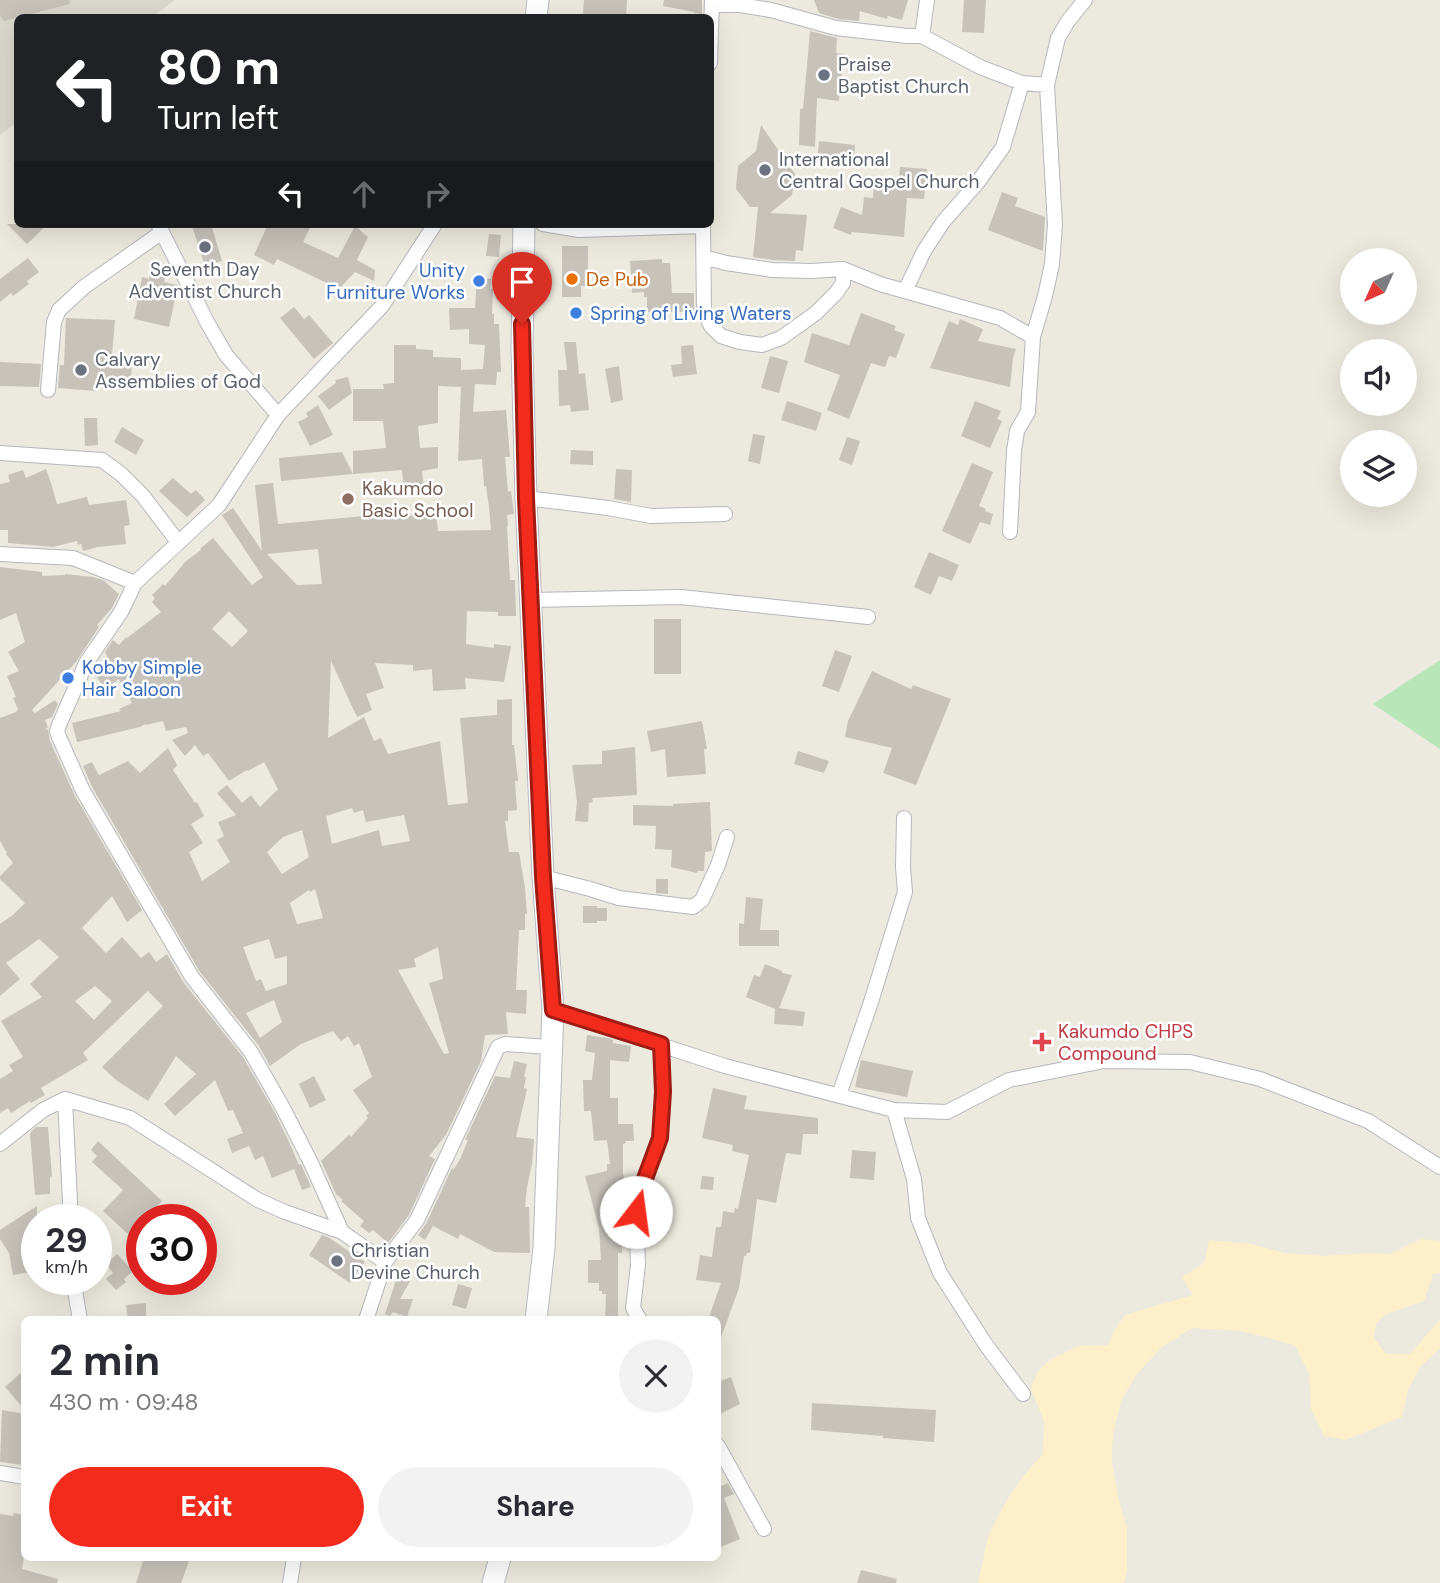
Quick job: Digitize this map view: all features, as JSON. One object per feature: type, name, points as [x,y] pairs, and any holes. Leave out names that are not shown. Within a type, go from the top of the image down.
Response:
[{"type":"main road","points":[[524,228],[522,349],[526,498],[543,877],[553,1010],[544,1248],[536,1316]]},
{"type":"main road","points":[[494,1583],[499,1561]]},
{"type":"street","points":[[922,36],[927,0]]},
{"type":"street","points":[[1010,532],[1017,430],[1028,412],[1033,337],[1052,264],[1055,225],[1047,86],[1058,38],[1085,0]]},
{"type":"street","points":[[712,2],[771,10],[836,28],[922,36],[980,67],[1022,83],[1047,86]]},
{"type":"street","points":[[905,291],[924,251],[943,222],[978,182],[1003,147],[1022,83]]},
{"type":"street","points":[[48,390],[54,322],[59,310],[160,228],[226,355],[278,415]]},
{"type":"street","points":[[342,1232],[311,1163],[258,1063],[192,977],[83,791],[57,731],[86,663],[121,612],[135,583],[219,505],[278,415],[382,306],[432,228]]},
{"type":"street","points":[[567,228],[629,228]]},
{"type":"street","points":[[703,228],[704,311],[711,326],[721,336],[740,342],[762,345],[781,338],[816,313],[836,293],[843,283],[843,269]]},
{"type":"street","points":[[704,257],[772,270],[843,269],[880,284],[1000,318],[1033,337]]},
{"type":"street","points":[[0,453],[102,460],[143,496],[178,542]]},
{"type":"street","points":[[526,498],[651,516],[725,514]]},
{"type":"street","points":[[0,554],[72,558],[135,583]]},
{"type":"street","points":[[531,600],[681,597],[869,617]]},
{"type":"street","points":[[839,1095],[905,892],[904,818]]},
{"type":"street","points":[[543,877],[619,898],[693,907],[702,901],[727,837]]},
{"type":"street","points":[[553,1010],[725,1066],[894,1110],[947,1112],[1009,1080],[1104,1061],[1190,1062],[1260,1079],[1368,1121],[1440,1167]]},
{"type":"street","points":[[367,1316],[385,1262],[417,1220],[498,1047],[505,1044],[550,1047]]},
{"type":"street","points":[[638,1316],[634,1308],[638,1265],[636,1212],[660,1138],[663,1092],[661,1044]]},
{"type":"street","points":[[65,1099],[70,1204]]},
{"type":"street","points":[[0,1144],[43,1110],[65,1099],[130,1118],[258,1200],[342,1232],[385,1262]]},
{"type":"street","points":[[894,1110],[914,1179],[918,1217],[940,1273],[986,1345],[1023,1394]]},
{"type":"street","points":[[76,1295],[79,1316]]},
{"type":"street","points":[[721,1451],[764,1529]]},
{"type":"street","points":[[0,1473],[21,1476]]},
{"type":"street","points":[[290,1583],[294,1561]]},
{"type":"shaded area","points":[[0,0],[175,0],[156,14],[14,14],[14,124],[0,135]]},
{"type":"green space","points":[[1440,660],[1440,749],[1373,704]]},
{"type":"sand","points":[[1421,1239],[1440,1241],[1440,1273],[1433,1274],[1424,1301],[1386,1314],[1376,1323],[1374,1338],[1386,1354],[1410,1354],[1440,1319],[1440,1348],[1420,1367],[1408,1390],[1402,1417],[1345,1440],[1324,1436],[1311,1409],[1309,1374],[1295,1345],[1241,1331],[1192,1328],[1162,1347],[1137,1374],[1121,1401],[1114,1430],[1112,1464],[1127,1527],[1127,1570],[1124,1583],[978,1583],[989,1533],[1010,1495],[1043,1454],[1044,1421],[1031,1389],[1037,1372],[1050,1360],[1079,1346],[1108,1345],[1125,1315],[1193,1295],[1182,1277],[1204,1263],[1209,1240],[1251,1244],[1285,1253],[1324,1256],[1391,1254]]},
{"type":"building","points":[[0,0],[69,0],[70,4],[31,14],[14,14],[14,18],[4,21],[0,16]]},
{"type":"building","points":[[584,0],[627,0],[626,14],[583,14]]},
{"type":"building","points":[[664,0],[702,0],[702,14],[663,6]]},
{"type":"building","points":[[814,0],[908,0],[902,20],[888,16],[887,19],[860,11],[859,21],[838,19],[819,13]]},
{"type":"building","points":[[964,0],[986,0],[984,33],[962,32]]},
{"type":"building","name":"Praise Baptist Church","points":[[810,31],[837,38],[836,53],[844,54],[839,101],[817,98],[815,147],[799,145],[800,109],[803,109]]},
{"type":"building","points":[[761,125],[795,174],[792,195],[770,213],[807,215],[803,251],[796,250],[795,261],[753,257],[758,207],[750,207],[736,189],[738,166],[756,151]]},
{"type":"building","points":[[819,141],[855,145],[854,164],[817,161]]},
{"type":"building","points":[[900,167],[927,169],[924,199],[907,198],[904,237],[852,232],[851,235],[833,228],[841,207],[862,215],[864,197],[873,198],[874,184],[898,187]]},
{"type":"building","points":[[1002,192],[1018,198],[1015,206],[1045,217],[1043,251],[988,230]]},
{"type":"building","points":[[7,224],[14,224],[14,228],[44,228],[27,244]]},
{"type":"building","points":[[193,228],[212,228],[222,261],[205,266]]},
{"type":"building","points":[[266,228],[310,228],[303,242],[338,258],[354,228],[357,228],[368,237],[357,260],[375,270],[374,281],[355,272],[339,289],[277,259],[274,265],[254,255]]},
{"type":"building","points":[[489,234],[501,235],[499,257],[486,256]]},
{"type":"building","points":[[562,246],[588,246],[588,286],[581,286],[581,297],[562,297]]},
{"type":"building","points":[[28,258],[39,272],[27,281],[29,284],[0,302],[0,279]]},
{"type":"building","points":[[662,259],[662,263],[670,263],[672,293],[694,293],[694,312],[647,312],[647,297],[644,297],[644,292],[632,293],[630,261]]},
{"type":"building","points":[[151,268],[166,271],[164,282],[178,285],[169,327],[134,319],[142,277],[149,279]]},
{"type":"building","points":[[477,277],[491,279],[492,314],[494,324],[499,324],[501,372],[497,372],[496,385],[475,384],[473,412],[506,410],[510,457],[505,457],[508,492],[511,491],[514,514],[507,515],[507,526],[510,580],[515,580],[516,616],[498,616],[498,612],[467,611],[466,644],[494,648],[494,644],[511,646],[504,682],[465,678],[466,689],[433,691],[432,669],[413,671],[413,665],[375,663],[384,688],[366,694],[372,710],[357,717],[331,661],[328,738],[364,717],[374,741],[381,738],[388,754],[440,741],[448,805],[468,803],[460,718],[497,715],[497,700],[512,699],[512,745],[518,781],[515,781],[517,810],[508,811],[508,821],[505,821],[509,852],[519,852],[525,888],[527,914],[525,930],[519,930],[516,990],[527,990],[526,1014],[506,1012],[508,1034],[485,1035],[481,1061],[446,1135],[429,1156],[435,1159],[409,1215],[388,1243],[373,1230],[369,1233],[360,1226],[364,1221],[341,1201],[343,1200],[336,1194],[321,1161],[349,1135],[351,1137],[368,1118],[366,1116],[369,1113],[353,1090],[372,1077],[359,1043],[354,1046],[348,1036],[341,1041],[333,1031],[301,1044],[270,1066],[259,1046],[200,972],[92,787],[83,766],[92,762],[99,775],[128,761],[140,773],[168,748],[177,765],[173,770],[204,816],[191,824],[203,843],[189,852],[202,881],[230,862],[217,840],[224,836],[218,822],[236,815],[217,793],[227,785],[242,803],[251,795],[260,807],[278,789],[264,762],[229,781],[208,753],[203,756],[195,745],[185,756],[172,740],[188,733],[186,727],[166,731],[163,721],[77,742],[72,723],[121,711],[119,709],[132,703],[119,679],[105,689],[94,673],[110,662],[105,652],[113,640],[119,645],[161,612],[152,602],[155,598],[152,595],[163,584],[165,586],[186,561],[213,538],[252,585],[263,577],[222,515],[233,508],[262,551],[255,485],[273,483],[278,524],[385,514],[385,518],[436,513],[438,531],[491,530],[482,459],[458,461],[461,387],[438,386],[438,423],[418,426],[420,448],[438,447],[438,468],[422,471],[424,488],[404,490],[402,470],[353,474],[353,451],[386,448],[383,421],[353,421],[353,389],[384,389],[383,384],[394,383],[394,345],[416,345],[416,349],[433,350],[433,357],[461,358],[461,370],[483,369],[485,345],[469,344],[469,329],[450,330],[449,308],[475,308]],"holes":[[[318,549],[322,584],[297,585],[267,554]],[[229,611],[248,631],[232,647],[212,629]],[[352,808],[354,813],[363,810],[366,822],[404,815],[410,841],[382,846],[379,830],[332,844],[326,816]],[[302,830],[309,857],[282,874],[267,852],[283,837]],[[315,889],[323,918],[297,924],[290,903],[309,890],[310,892]],[[269,939],[275,959],[287,956],[287,984],[266,991],[261,979],[256,981],[243,947]],[[438,947],[443,979],[429,983],[449,1053],[444,1054],[398,970],[416,967],[414,959]],[[274,1000],[282,1022],[260,1038],[246,1013]]]},
{"type":"building","points":[[294,307],[304,319],[309,315],[333,343],[314,359],[280,318]]},
{"type":"building","points":[[861,313],[896,326],[894,330],[905,334],[896,358],[889,356],[885,367],[871,363],[849,419],[827,410],[840,375],[804,362],[812,333],[849,345]]},
{"type":"building","points":[[66,318],[115,320],[112,355],[132,356],[131,384],[96,381],[96,391],[58,388],[60,365],[64,365]]},
{"type":"building","points":[[960,319],[983,329],[978,341],[1016,349],[1010,387],[930,368],[949,321],[958,325]]},
{"type":"building","points":[[564,342],[576,342],[579,374],[585,373],[589,410],[571,412],[570,405],[559,406],[558,370],[567,370]]},
{"type":"building","points":[[693,345],[697,374],[673,377],[671,365],[682,364],[681,346]]},
{"type":"building","points":[[770,356],[788,361],[779,393],[761,388]]},
{"type":"building","points":[[0,362],[41,364],[39,387],[0,386]]},
{"type":"building","points":[[619,366],[623,400],[611,403],[605,369]]},
{"type":"building","points":[[348,377],[352,393],[329,410],[318,396],[336,383],[335,380]]},
{"type":"building","points":[[787,401],[822,413],[816,431],[781,420]]},
{"type":"building","points":[[975,401],[1001,411],[997,419],[1002,421],[990,448],[961,436]]},
{"type":"building","points":[[318,405],[333,435],[310,446],[298,422],[308,417],[306,413]]},
{"type":"building","points":[[84,418],[97,418],[98,445],[85,446]]},
{"type":"building","points":[[122,427],[144,440],[136,455],[114,442]]},
{"type":"building","points":[[753,434],[765,436],[760,464],[748,461]]},
{"type":"building","points":[[847,437],[860,441],[852,465],[839,460]]},
{"type":"building","points":[[571,450],[593,451],[593,465],[570,464]]},
{"type":"building","points":[[342,452],[353,474],[281,481],[279,458]]},
{"type":"building","points":[[972,463],[993,472],[979,506],[993,514],[990,525],[980,522],[970,544],[942,531]]},
{"type":"building","points":[[46,469],[57,504],[87,497],[89,505],[126,500],[130,525],[124,526],[126,544],[83,551],[77,541],[53,547],[8,543],[8,530],[0,530],[0,484],[10,482],[8,475],[23,470],[26,478]]},
{"type":"building","points":[[616,469],[632,470],[631,502],[614,499]]},
{"type":"building","points":[[173,478],[191,494],[196,490],[205,500],[187,517],[159,491]]},
{"type":"building","points":[[929,552],[959,565],[952,581],[939,576],[931,595],[914,587]]},
{"type":"building","points":[[0,567],[42,572],[42,576],[65,574],[93,577],[103,580],[119,594],[76,662],[32,710],[35,713],[55,700],[58,704],[52,717],[45,720],[48,727],[45,730],[48,729],[50,741],[75,796],[142,910],[127,922],[112,896],[82,928],[106,953],[122,937],[141,958],[149,952],[156,962],[167,954],[184,983],[243,1057],[275,1113],[311,1187],[302,1190],[294,1169],[272,1178],[263,1156],[255,1160],[249,1146],[232,1153],[227,1139],[243,1133],[233,1110],[228,1111],[215,1080],[175,1116],[164,1104],[196,1074],[176,1056],[148,1101],[116,1080],[102,1067],[163,1006],[148,991],[83,1053],[88,1060],[41,1088],[45,1095],[11,1113],[8,1108],[0,1113],[0,1079],[13,1071],[9,1065],[23,1057],[1,1021],[42,997],[30,984],[59,957],[39,939],[6,963],[20,979],[0,996],[0,924],[25,903],[0,879],[13,863],[0,841],[0,718],[18,709],[7,676],[19,671],[8,652],[25,642],[16,613],[0,620]],"holes":[[[95,986],[112,1001],[94,1020],[75,1001]]]},
{"type":"building","points":[[654,619],[681,619],[681,674],[654,674]]},
{"type":"building","points":[[835,650],[852,656],[839,692],[822,686]]},
{"type":"building","points":[[872,671],[911,689],[913,685],[951,699],[916,785],[883,773],[892,748],[845,737],[848,721]]},
{"type":"building","points":[[702,721],[707,749],[704,749],[706,774],[667,777],[665,749],[651,752],[647,731]]},
{"type":"building","points":[[635,747],[637,795],[592,798],[593,802],[589,803],[588,822],[575,821],[577,802],[572,765],[602,764],[602,751]]},
{"type":"building","points":[[798,751],[829,761],[824,773],[794,764]]},
{"type":"building","points":[[710,802],[712,851],[705,852],[704,871],[697,873],[671,867],[672,850],[655,849],[656,826],[633,825],[633,805],[673,806]]},
{"type":"building","points":[[656,879],[668,879],[668,894],[656,893]]},
{"type":"building","points":[[746,897],[763,899],[760,930],[779,930],[779,946],[739,946],[739,923],[744,924]]},
{"type":"building","points":[[583,906],[607,908],[607,921],[583,923]]},
{"type":"building","points":[[765,964],[792,975],[779,1008],[805,1012],[803,1026],[774,1024],[775,1009],[746,997],[754,975],[760,977]]},
{"type":"building","points":[[587,1035],[608,1038],[613,1040],[613,1043],[631,1046],[629,1062],[610,1060],[610,1098],[618,1098],[618,1124],[633,1124],[634,1141],[625,1141],[623,1144],[623,1174],[628,1191],[624,1192],[626,1215],[621,1215],[622,1253],[618,1253],[618,1316],[605,1316],[606,1294],[599,1291],[599,1283],[588,1283],[588,1260],[601,1260],[599,1228],[585,1176],[607,1171],[607,1164],[610,1164],[607,1140],[594,1141],[591,1111],[584,1111],[583,1080],[592,1080],[595,1053],[585,1051]]},
{"type":"building","points":[[861,1060],[913,1071],[907,1097],[855,1087]]},
{"type":"building","points":[[514,1061],[527,1064],[524,1088],[527,1089],[516,1137],[534,1139],[525,1207],[529,1207],[530,1253],[494,1252],[460,1234],[458,1239],[433,1226],[425,1240],[418,1235],[426,1224],[452,1168],[454,1169],[460,1159],[468,1140],[465,1140],[495,1076],[510,1078]]},
{"type":"building","points":[[314,1076],[326,1100],[310,1108],[299,1084]]},
{"type":"building","points":[[713,1088],[747,1096],[744,1109],[818,1118],[818,1134],[803,1134],[801,1155],[786,1153],[776,1203],[757,1199],[750,1253],[744,1256],[739,1288],[721,1338],[721,1316],[709,1316],[721,1283],[696,1280],[700,1255],[712,1257],[716,1227],[721,1227],[723,1211],[734,1213],[735,1208],[738,1209],[749,1155],[732,1151],[733,1145],[702,1138]]},
{"type":"building","points":[[36,1127],[48,1127],[52,1176],[50,1194],[35,1195],[30,1133]]},
{"type":"building","points":[[98,1141],[162,1201],[159,1204],[126,1204],[126,1232],[112,1219],[112,1204],[110,1204],[123,1190],[92,1162],[97,1156],[91,1150]]},
{"type":"building","points":[[852,1150],[876,1152],[874,1180],[850,1178]]},
{"type":"building","points":[[702,1176],[714,1177],[713,1190],[700,1189]]},
{"type":"building","points":[[21,1216],[21,1274],[13,1275],[9,1253],[0,1239],[0,1230]]},
{"type":"building","points":[[322,1235],[365,1262],[350,1283],[309,1255]]},
{"type":"building","points":[[117,1254],[126,1264],[126,1282],[116,1290],[112,1286],[112,1259]]},
{"type":"building","points":[[398,1274],[410,1281],[400,1299],[413,1299],[407,1316],[393,1312],[390,1316],[385,1314]]},
{"type":"building","points":[[458,1284],[472,1288],[466,1309],[452,1305]]},
{"type":"building","points":[[146,1303],[146,1316],[127,1316],[126,1305]]},
{"type":"building","points":[[21,1373],[21,1406],[5,1387]]},
{"type":"building","points":[[731,1377],[740,1404],[721,1414],[721,1381]]},
{"type":"building","points":[[812,1403],[936,1410],[934,1442],[811,1430]]},
{"type":"building","points":[[2,1410],[21,1413],[21,1465],[0,1462]]},
{"type":"building","points":[[728,1483],[734,1494],[724,1498],[740,1539],[721,1547],[721,1486]]},
{"type":"building","points":[[14,1513],[21,1514],[22,1569],[58,1579],[57,1583],[0,1583],[0,1514],[13,1516]]},
{"type":"building","points":[[143,1561],[189,1561],[181,1583],[136,1583]]},
{"type":"building","points":[[861,1570],[897,1579],[896,1583],[857,1583]]},
{"type":"place","name":"Praise Baptist Church","points":[[824,75]]},
{"type":"place","name":"International Central Gospel Church","points":[[765,170]]},
{"type":"place","name":"Seventh Day Adventist Church","points":[[205,247]]},
{"type":"place","name":"De Pub","points":[[572,279]]},
{"type":"place","name":"Unity Furniture Works","points":[[479,281]]},
{"type":"place","name":"Spring of Living Waters","points":[[576,313]]},
{"type":"place","name":"Calvary Assemblies of God","points":[[81,370]]},
{"type":"place","name":"Kakumdo Basic School","points":[[348,499]]},
{"type":"place","name":"Kobby Simple Hair Saloon","points":[[68,678]]},
{"type":"place","name":"Kakumdo CHPS Compound","points":[[1042,1042]]},
{"type":"place","name":"Christian Devine Church","points":[[337,1261]]},
{"type":"route","points":[[522,324],[526,498],[543,877],[553,1010],[661,1044],[663,1092],[660,1138],[636,1212]]}]
